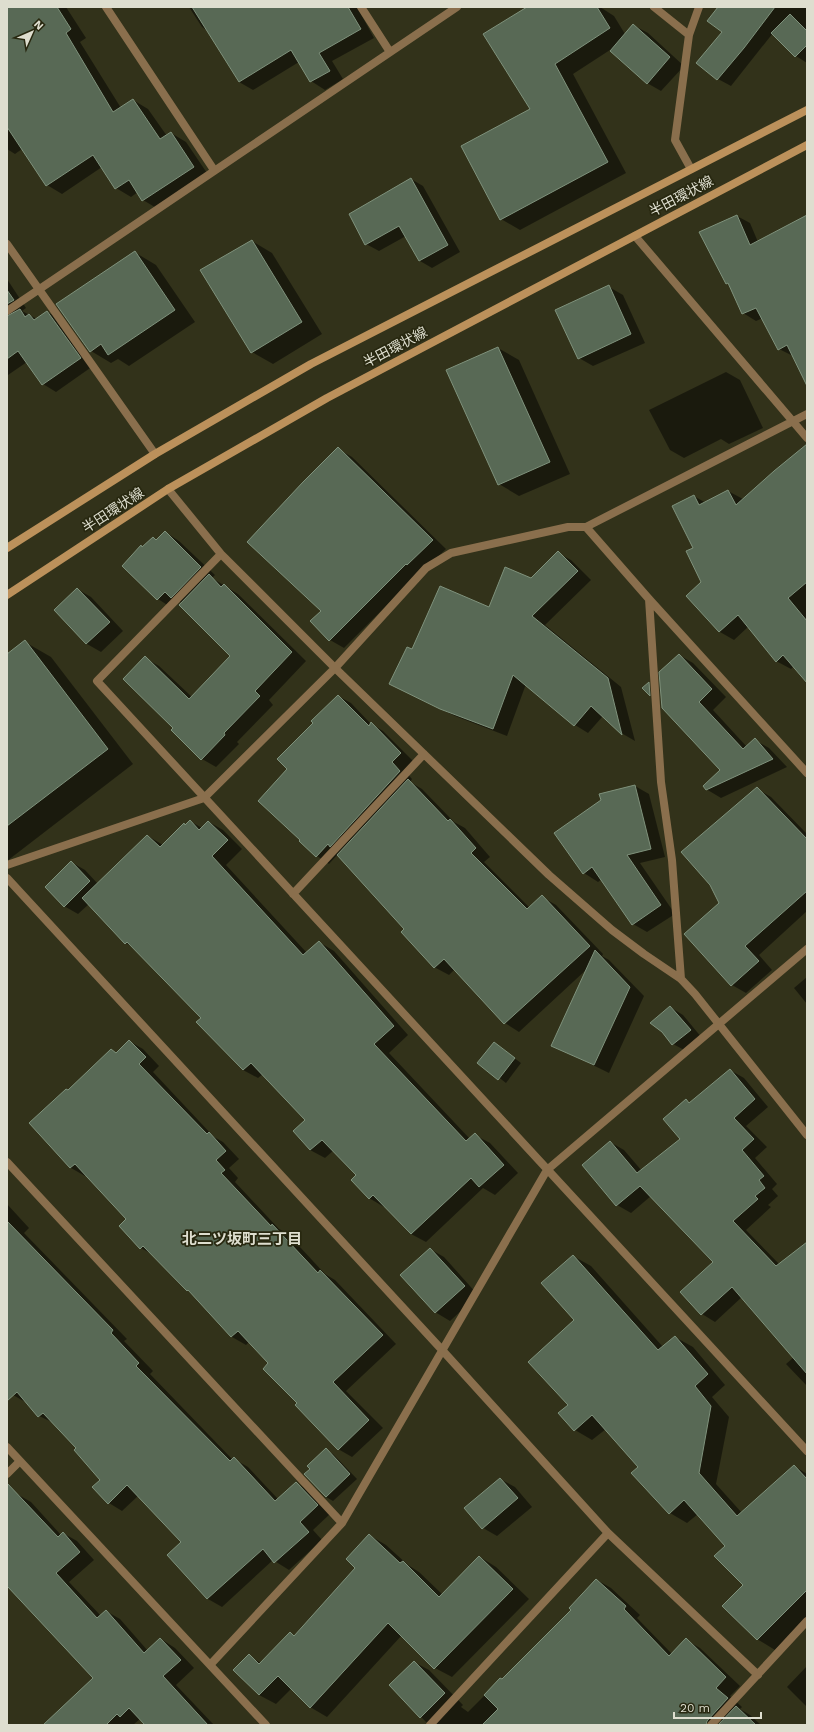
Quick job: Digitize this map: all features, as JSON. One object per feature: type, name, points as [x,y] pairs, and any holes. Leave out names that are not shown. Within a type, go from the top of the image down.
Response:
[{"type":"main road","name":"半田環状線","points":[[7,548],[155,454],[311,364],[807,110]]},
{"type":"main road","name":"半田環状線","points":[[7,595],[168,489],[326,398],[807,144]]},
{"type":"street","points":[[106,7],[214,170]]},
{"type":"street","points":[[361,7],[390,52]]},
{"type":"street","points":[[7,311],[457,7]]},
{"type":"street","points":[[654,7],[689,35]]},
{"type":"street","points":[[691,169],[675,140],[689,35],[699,7]]},
{"type":"street","points":[[635,236],[807,438]]},
{"type":"street","points":[[7,244],[155,454]]},
{"type":"street","points":[[7,865],[204,798],[335,668],[426,568],[451,553],[568,526],[586,527],[807,414]]},
{"type":"street","points":[[168,489],[221,554],[335,668],[548,875],[644,954],[681,979],[695,994],[807,1134]]},
{"type":"street","points":[[586,527],[649,599],[807,773]]},
{"type":"street","points":[[221,554],[97,681],[807,1450]]},
{"type":"street","points":[[649,599],[661,782],[672,860],[681,979]]},
{"type":"street","points":[[293,894],[424,754]]},
{"type":"street","points":[[7,878],[443,1351],[608,1533],[758,1675]]},
{"type":"street","points":[[210,1665],[342,1523],[547,1170],[807,949]]},
{"type":"street","points":[[7,1162],[342,1523]]},
{"type":"street","points":[[7,1447],[266,1725]]},
{"type":"street","points":[[7,1474],[20,1461]]},
{"type":"street","points":[[430,1725],[608,1533]]},
{"type":"street","points":[[711,1725],[807,1621]]},
{"type":"building","points":[[7,7],[57,7],[71,29],[66,33],[113,112],[133,99],[160,139],[171,132],[194,167],[142,201],[129,180],[115,189],[93,155],[46,186],[7,127]]},
{"type":"building","points":[[192,7],[348,7],[361,29],[319,53],[330,71],[310,82],[291,50],[239,82]]},
{"type":"building","points":[[527,7],[597,7],[610,28],[555,64],[608,162],[500,220],[461,146],[530,109],[483,34]]},
{"type":"building","points":[[718,7],[775,7],[744,48],[717,80],[696,63],[722,32],[707,21]]},
{"type":"building","points":[[790,14],[807,31],[807,45],[795,57],[771,33]]},
{"type":"building","points":[[633,24],[670,57],[647,84],[610,51]]},
{"type":"building","points":[[411,178],[448,245],[419,261],[399,226],[365,245],[349,214]]},
{"type":"building","points":[[737,215],[750,245],[807,215],[807,386],[787,345],[778,350],[756,308],[742,314],[728,283],[726,284],[699,232]]},
{"type":"building","points":[[252,240],[302,322],[251,353],[200,270]]},
{"type":"building","points":[[135,251],[175,310],[108,355],[101,344],[90,352],[56,304]]},
{"type":"building","points":[[609,285],[631,334],[578,359],[555,310]]},
{"type":"building","points":[[7,290],[14,300],[7,304]]},
{"type":"building","points":[[20,309],[25,317],[29,314],[34,320],[47,311],[81,358],[42,385],[18,351],[7,359],[7,316]]},
{"type":"building","points":[[498,347],[550,462],[498,485],[446,370]]},
{"type":"building","points":[[807,444],[807,582],[788,598],[807,621],[807,683],[783,655],[776,662],[738,615],[719,632],[686,596],[701,582],[686,551],[693,548],[672,506],[694,495],[699,505],[728,490],[736,505]]},
{"type":"building","points":[[338,447],[433,540],[407,565],[406,564],[329,641],[310,621],[321,611],[247,542]]},
{"type":"building","points":[[165,531],[201,567],[171,598],[165,592],[157,600],[122,566],[141,545],[142,547],[153,537],[156,540]]},
{"type":"building","points":[[558,551],[578,571],[532,616],[608,678],[622,735],[591,706],[574,726],[513,675],[493,729],[440,709],[389,684],[407,647],[412,649],[440,586],[489,607],[505,567],[531,578]]},
{"type":"building","points":[[209,574],[221,587],[224,584],[292,652],[255,691],[260,696],[224,733],[225,735],[201,760],[171,730],[173,728],[123,679],[145,656],[189,699],[230,656],[179,605]]},
{"type":"building","points":[[77,588],[110,622],[86,644],[54,610]]},
{"type":"building","points":[[25,640],[108,749],[7,826],[7,654]]},
{"type":"building","points":[[679,654],[712,689],[699,702],[743,749],[755,738],[773,759],[706,790],[703,786],[720,770],[662,708],[659,672]]},
{"type":"building","points":[[649,682],[650,696],[642,688]]},
{"type":"building","points":[[338,695],[369,726],[371,722],[401,753],[392,762],[400,771],[330,847],[328,844],[316,857],[258,801],[287,769],[277,759],[313,723],[311,721]]},
{"type":"building","points":[[408,779],[448,821],[450,819],[476,848],[471,853],[527,909],[542,895],[590,946],[504,1024],[444,959],[434,968],[401,932],[404,929],[337,855]]},
{"type":"building","points":[[635,785],[651,849],[627,855],[661,905],[632,925],[592,867],[583,874],[554,833],[601,800],[599,794]]},
{"type":"building","points":[[757,787],[807,839],[807,891],[745,946],[759,961],[731,986],[684,934],[719,903],[710,885],[681,852]]},
{"type":"building","points":[[190,820],[199,830],[208,821],[228,840],[212,856],[303,955],[319,941],[394,1026],[374,1044],[466,1141],[475,1133],[504,1165],[479,1187],[471,1178],[411,1234],[373,1195],[369,1199],[351,1180],[356,1175],[322,1140],[310,1150],[293,1131],[305,1120],[251,1063],[243,1070],[196,1022],[201,1018],[127,942],[125,944],[82,898],[147,835],[160,847],[184,823],[185,825]]},
{"type":"building","points":[[71,861],[90,881],[64,907],[45,887]]},
{"type":"building","points":[[595,950],[630,987],[594,1065],[551,1046]]},
{"type":"building","points":[[670,1006],[691,1030],[672,1045],[662,1032],[650,1023]]},
{"type":"building","points":[[129,1040],[146,1057],[139,1064],[207,1134],[209,1132],[226,1151],[216,1160],[225,1170],[221,1173],[318,1273],[320,1270],[383,1335],[333,1382],[369,1420],[338,1450],[295,1405],[297,1403],[263,1369],[268,1363],[238,1331],[231,1337],[188,1290],[187,1291],[143,1246],[140,1249],[119,1226],[126,1219],[75,1164],[70,1168],[29,1123],[66,1089],[68,1090],[111,1049],[116,1053]]},
{"type":"building","points":[[494,1042],[515,1058],[498,1080],[477,1063]]},
{"type":"building","points":[[730,1069],[755,1099],[734,1118],[754,1139],[742,1150],[764,1176],[759,1180],[765,1188],[755,1196],[758,1199],[733,1221],[776,1266],[807,1242],[807,1374],[732,1287],[701,1315],[680,1292],[713,1262],[640,1186],[616,1206],[582,1165],[610,1141],[637,1173],[680,1139],[663,1119],[686,1099],[689,1103]]},
{"type":"building","points":[[7,1221],[113,1330],[111,1333],[139,1363],[136,1366],[230,1461],[234,1457],[275,1501],[296,1482],[318,1505],[300,1522],[309,1532],[274,1563],[263,1549],[207,1599],[167,1555],[181,1542],[127,1485],[108,1504],[92,1487],[100,1480],[74,1450],[76,1448],[43,1413],[38,1417],[17,1392],[7,1401]]},
{"type":"building","points":[[430,1248],[465,1286],[435,1313],[400,1275]]},
{"type":"building","points":[[573,1255],[658,1350],[675,1336],[708,1374],[695,1386],[711,1406],[699,1473],[737,1516],[794,1465],[807,1479],[807,1590],[757,1640],[722,1606],[743,1585],[714,1556],[725,1546],[684,1500],[669,1514],[631,1473],[638,1467],[592,1415],[574,1431],[558,1413],[568,1405],[528,1362],[574,1320],[541,1283]]},
{"type":"building","points":[[326,1448],[350,1474],[326,1497],[304,1474],[310,1469],[307,1466]]},
{"type":"building","points":[[500,1478],[518,1498],[482,1529],[464,1508]]},
{"type":"building","points":[[7,1483],[58,1537],[63,1532],[80,1552],[56,1573],[97,1618],[106,1610],[144,1653],[160,1638],[181,1660],[163,1676],[208,1725],[145,1725],[129,1708],[120,1717],[117,1714],[106,1725],[43,1725],[93,1678],[7,1586]]},
{"type":"building","points":[[369,1534],[400,1563],[403,1561],[439,1597],[479,1556],[513,1589],[434,1669],[388,1623],[310,1708],[278,1676],[259,1695],[233,1670],[249,1654],[259,1664],[290,1632],[294,1636],[355,1568],[346,1559]]},
{"type":"building","points":[[596,1579],[626,1606],[624,1609],[669,1656],[686,1638],[726,1677],[716,1688],[728,1698],[707,1721],[706,1725],[482,1725],[498,1709],[484,1695],[571,1610],[569,1608]]},
{"type":"building","points":[[414,1661],[445,1693],[420,1718],[389,1685]]},
{"type":"building","points":[[736,1706],[756,1725],[718,1725]]},
{"type":"district","name":"北二ツ坂町三丁目","points":[[242,1239]]}]
